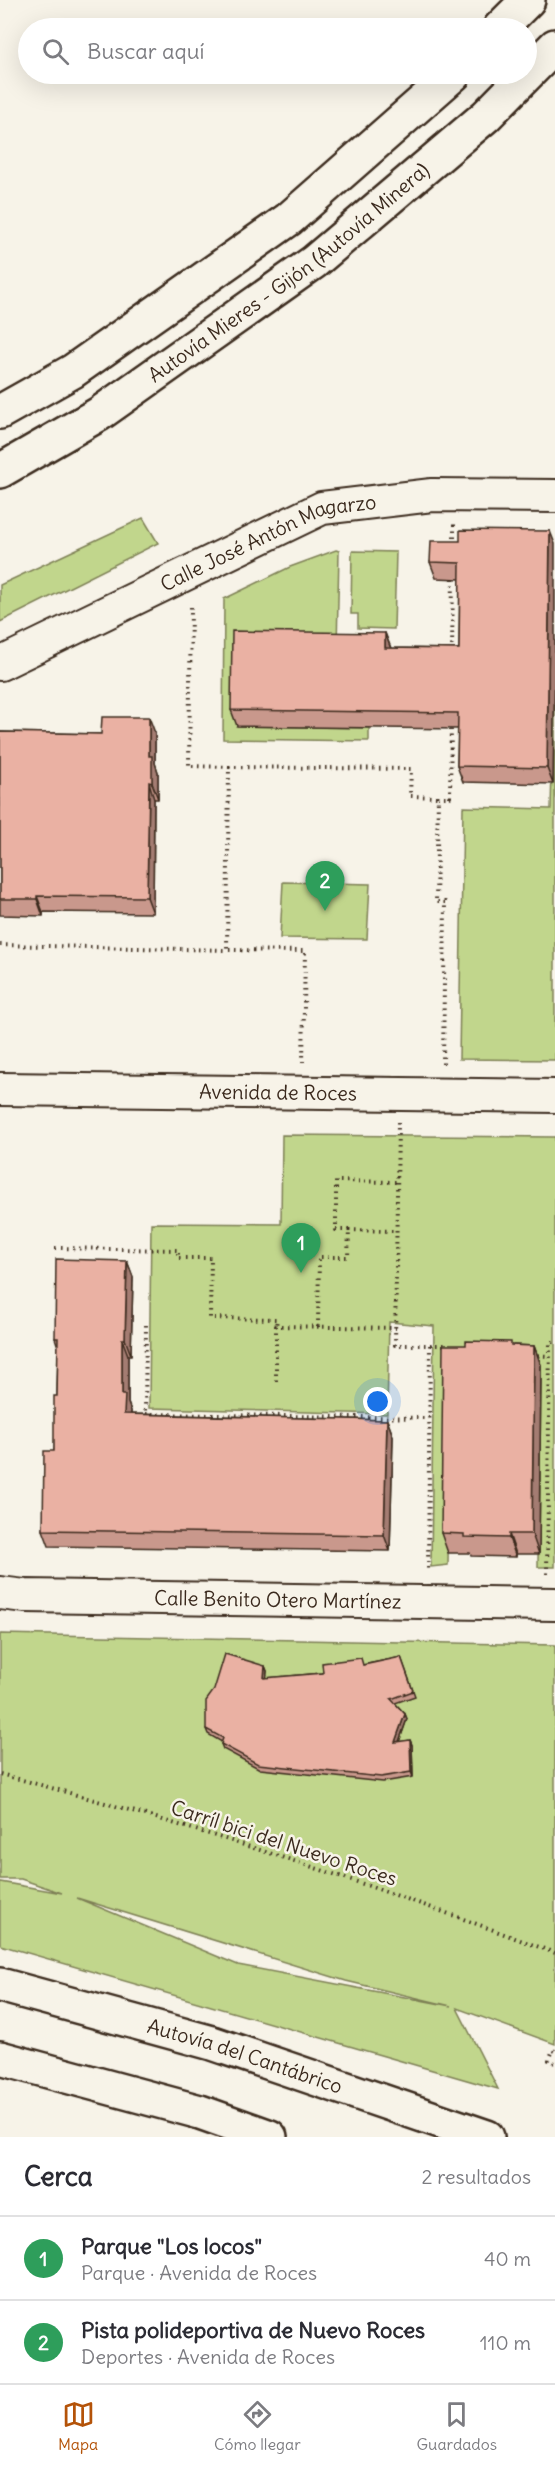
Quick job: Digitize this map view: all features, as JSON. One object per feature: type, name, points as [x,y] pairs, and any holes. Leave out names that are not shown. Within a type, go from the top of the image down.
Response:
[{"type":"highway","points":[[510,18],[528,0]]},
{"type":"highway","name":"Autovía Mieres - Gijón (Autovía Minera)","points":[[537,64],[555,46]]},
{"type":"highway","points":[[0,412],[73,371],[289,219],[443,84]]},
{"type":"highway","name":"Autovía Mieres - Gijón (Autovía Minera)","points":[[0,471],[99,414],[314,262],[486,116],[518,84]]},
{"type":"highway","name":"Autovía del Cantábrico","points":[[0,1985],[212,2043],[487,2137]]},
{"type":"highway","points":[[0,2058],[200,2112],[270,2137]]},
{"type":"street","name":"Calle José Antón Magarzo","points":[[0,664],[322,508],[432,495],[555,496]]},
{"type":"street","name":"Avenida de Roces","points":[[0,1089],[555,1096]]},
{"type":"street","name":"Calle Benito Otero Martínez","points":[[0,1593],[25,1596],[555,1604]]},
{"type":"path","points":[[453,547],[454,524]]},
{"type":"path","points":[[452,654],[453,571]]},
{"type":"path","points":[[191,607],[189,766],[411,769],[410,796],[450,796],[451,714]]},
{"type":"path","points":[[227,950],[229,766]]},
{"type":"path","points":[[438,796],[436,902],[446,902],[443,1064]]},
{"type":"path","points":[[0,945],[305,951],[303,1062]]},
{"type":"path","points":[[398,1121],[395,1345],[451,1345]]},
{"type":"path","points":[[396,1231],[336,1230],[336,1181],[397,1182]]},
{"type":"path","points":[[318,1327],[319,1257],[348,1257],[349,1230]]},
{"type":"path","points":[[55,1248],[178,1250],[178,1258],[211,1258],[210,1318],[277,1319],[276,1381]]},
{"type":"path","points":[[146,1325],[145,1414],[429,1418]]},
{"type":"path","points":[[276,1326],[396,1328]]},
{"type":"path","points":[[547,1574],[550,1342],[555,1342]]},
{"type":"path","points":[[428,1572],[430,1345]]},
{"type":"path","points":[[527,1355],[550,1356]]},
{"type":"path","name":"Carríl bici del Nuevo Roces","points":[[0,1774],[110,1803],[410,1899],[555,1953]]},
{"type":"path","points":[[555,2051],[553,2050],[549,2060],[555,2063]]},
{"type":"green space","points":[[143,518],[158,543],[0,622],[0,585]]},
{"type":"green space","points":[[336,550],[339,551],[337,648],[237,726],[369,728],[369,741],[223,739],[224,599],[290,567]]},
{"type":"green space","points":[[352,551],[396,552],[394,629],[358,628],[358,614],[351,614]]},
{"type":"green space","points":[[555,654],[555,1060],[459,1059],[463,807],[551,809]]},
{"type":"green space","points":[[283,882],[370,884],[367,939],[280,938]]},
{"type":"green space","points":[[282,1135],[555,1137],[555,1567],[538,1567],[540,1365],[450,1365],[448,1565],[431,1567],[434,1326],[389,1322],[387,1414],[149,1408],[151,1223],[281,1224]]},
{"type":"green space","points":[[0,1634],[555,1645],[555,2044],[457,2008],[498,2089],[0,1945],[0,1882],[62,1893],[21,1879],[0,1879]],"holes":[[[77,1898],[346,1981],[451,2006],[238,1965]]]},
{"type":"building","points":[[460,530],[550,531],[547,768],[457,766],[458,713],[231,710],[232,631],[385,633],[385,648],[459,649],[460,563],[430,562],[431,541],[460,541]]},
{"type":"building","points":[[102,717],[149,717],[152,783],[149,782],[147,897],[37,896],[37,899],[0,899],[0,732],[101,734]]},
{"type":"building","points":[[56,1259],[127,1261],[125,1339],[122,1339],[124,1414],[387,1420],[384,1535],[43,1530],[44,1451],[54,1451],[54,1396],[57,1396]]},
{"type":"building","points":[[466,1341],[511,1342],[511,1345],[534,1346],[532,1534],[509,1534],[509,1538],[464,1537],[464,1534],[441,1533],[443,1345],[466,1345]]},
{"type":"building","points":[[225,1654],[265,1666],[264,1678],[323,1673],[322,1663],[361,1658],[363,1665],[401,1657],[413,1691],[391,1699],[405,1714],[395,1742],[410,1740],[411,1772],[381,1777],[258,1764],[221,1744],[223,1738],[206,1729],[206,1701],[214,1690]]},
{"type":"place","name":"Pista polideportiva de Nuevo Roces","points":[[325,911]]},
{"type":"place","name":"Parque \"Los locos\"","points":[[301,1273]]}]
